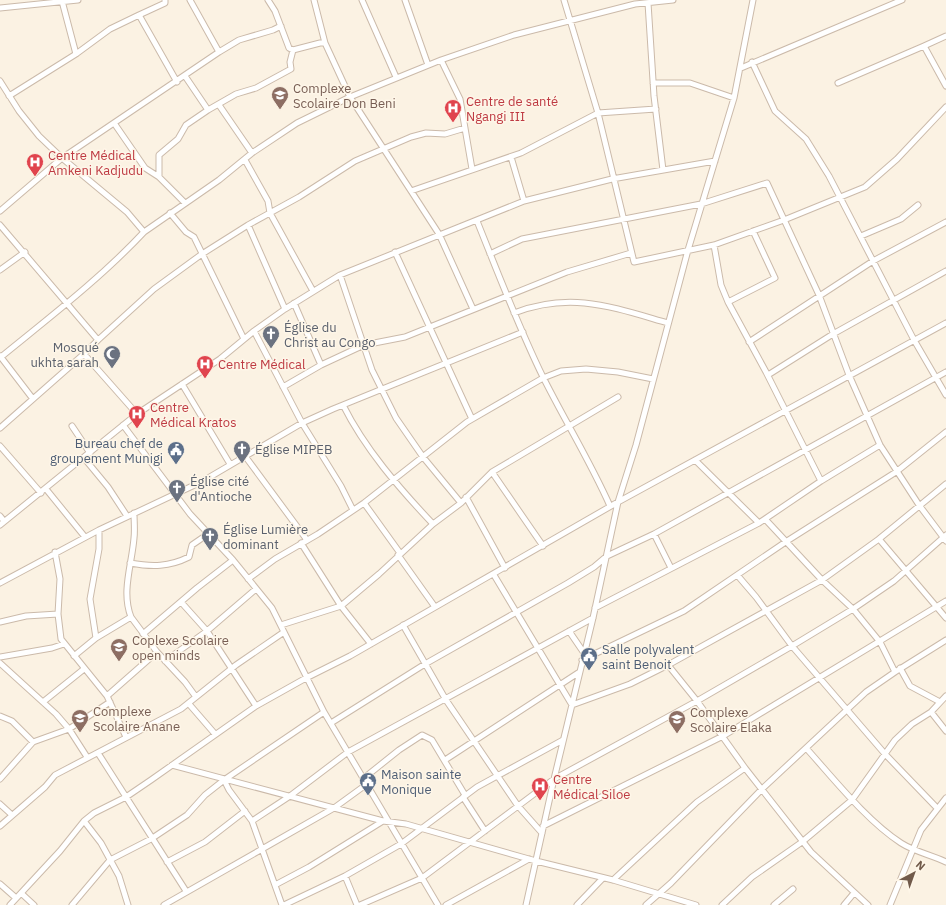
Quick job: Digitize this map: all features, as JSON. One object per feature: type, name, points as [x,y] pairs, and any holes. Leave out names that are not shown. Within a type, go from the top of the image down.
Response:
[{"type":"street","points":[[0,8],[78,0]]},
{"type":"street","points":[[9,96],[76,54],[110,29],[164,3],[165,0]]},
{"type":"street","points":[[190,0],[219,52]]},
{"type":"street","points":[[276,0],[269,1],[281,26],[289,48],[293,50]]},
{"type":"street","points":[[314,0],[325,43],[350,97],[439,234],[473,309]]},
{"type":"street","points":[[362,0],[396,77]]},
{"type":"street","points":[[404,0],[428,65]]},
{"type":"street","points":[[564,0],[598,113],[612,179],[633,261],[635,262],[714,245],[784,220],[865,187],[874,182],[946,107]]},
{"type":"street","points":[[33,399],[0,356],[68,303],[130,247],[144,232],[297,123],[350,97],[396,77],[507,37],[635,4],[673,0]]},
{"type":"street","points":[[526,905],[578,673],[593,618],[618,502],[636,445],[652,379],[683,273],[701,204],[734,98],[753,0]]},
{"type":"street","points":[[741,68],[752,62],[902,0]]},
{"type":"street","points":[[62,1],[76,54]]},
{"type":"street","points":[[648,3],[653,83],[663,170]]},
{"type":"street","points":[[139,14],[177,82]]},
{"type":"street","points":[[0,211],[62,158],[177,82],[219,52],[239,40],[273,30],[281,26]]},
{"type":"street","points":[[838,83],[946,36]]},
{"type":"street","points":[[293,50],[325,43]]},
{"type":"street","points":[[924,46],[946,86]]},
{"type":"street","points":[[159,177],[159,155],[178,139],[186,125],[236,94],[256,88],[291,69],[290,62],[293,50]]},
{"type":"street","points":[[441,60],[460,99],[472,169]]},
{"type":"street","points":[[752,62],[776,111],[806,139],[841,198],[914,340],[946,395]]},
{"type":"street","points":[[185,76],[208,110]]},
{"type":"street","points":[[0,81],[38,136],[127,212],[144,232]]},
{"type":"street","points":[[653,83],[690,82],[734,98]]},
{"type":"street","points":[[219,105],[252,154]]},
{"type":"street","points":[[411,191],[524,152],[598,113],[656,110]]},
{"type":"street","points":[[114,123],[145,168],[159,177],[184,203]]},
{"type":"street","points":[[0,428],[154,290],[202,254],[270,212],[299,197],[354,161],[423,134],[445,134],[464,128]]},
{"type":"street","points":[[511,157],[524,201]]},
{"type":"street","points":[[245,160],[268,201],[270,212],[313,291]]},
{"type":"street","points":[[0,516],[2,523],[137,414],[220,359],[254,331],[285,309],[340,275],[524,201],[612,179],[715,161]]},
{"type":"street","points":[[345,876],[358,905],[422,878],[554,779],[698,700],[853,609],[907,571],[945,538],[919,505],[896,472],[880,445],[849,375],[819,295],[767,183],[701,204],[522,239],[490,254]]},
{"type":"street","points":[[861,236],[901,219],[918,205]]},
{"type":"street","points":[[170,213],[186,232],[194,237],[244,339]]},
{"type":"street","points":[[476,220],[506,295],[543,378],[594,469],[610,506]]},
{"type":"street","points":[[749,342],[873,261],[946,222]]},
{"type":"street","points":[[0,225],[25,252],[98,340]]},
{"type":"street","points":[[248,225],[285,309]]},
{"type":"street","points":[[728,302],[775,278],[753,231]]},
{"type":"street","points":[[714,245],[721,285],[728,302],[768,375],[821,481]]},
{"type":"street","points":[[0,270],[25,252]]},
{"type":"street","points":[[394,252],[447,362],[472,419]]},
{"type":"street","points":[[282,387],[321,365],[364,345],[405,337],[506,295],[567,272],[631,252]]},
{"type":"street","points":[[768,375],[834,334],[946,271]]},
{"type":"street","points":[[340,275],[371,367],[396,418],[422,457],[461,502]]},
{"type":"street","points":[[514,313],[527,308],[564,301],[604,305],[668,323]]},
{"type":"street","points":[[294,303],[321,365]]},
{"type":"street","points":[[10,905],[60,851],[84,822],[94,813],[126,797],[256,706],[494,575],[610,506],[946,323]]},
{"type":"street","points":[[254,331],[282,387],[302,423],[341,486],[353,510]]},
{"type":"street","points":[[0,583],[55,552],[127,516],[204,481],[230,464],[302,423],[381,389],[523,332]]},
{"type":"street","points":[[84,354],[137,414]]},
{"type":"street","points":[[248,579],[275,558],[308,540],[364,503],[472,419],[543,378],[561,371],[586,369],[618,372],[652,379]]},
{"type":"street","points":[[331,723],[425,664],[594,568],[607,556],[654,534],[946,372]]},
{"type":"street","points":[[182,384],[230,464]]},
{"type":"street","points":[[281,625],[341,606],[379,574],[433,524],[461,502],[492,472],[618,397]]},
{"type":"street","points":[[343,405],[356,430],[393,479],[433,524]]},
{"type":"street","points":[[124,425],[175,494],[208,534],[233,560],[272,608],[324,712],[438,905]]},
{"type":"street","points":[[72,426],[90,453]]},
{"type":"street","points":[[582,660],[684,611],[738,576],[787,541],[896,472],[946,432]]},
{"type":"street","points":[[595,608],[765,519],[821,481],[880,445]]},
{"type":"street","points":[[0,446],[85,537]]},
{"type":"street","points":[[245,456],[308,540]]},
{"type":"street","points":[[84,458],[108,487],[127,516]]},
{"type":"street","points":[[695,460],[727,494],[758,523]]},
{"type":"street","points":[[492,472],[543,546]]},
{"type":"street","points":[[572,705],[630,684],[668,665],[822,580],[879,539],[946,484]]},
{"type":"street","points":[[466,497],[505,568]]},
{"type":"street","points":[[364,503],[435,607]]},
{"type":"street","points":[[134,513],[134,538],[128,580],[128,601],[131,617],[157,652],[196,698]]},
{"type":"street","points":[[765,519],[822,580],[853,609],[880,642],[895,672]]},
{"type":"street","points":[[96,638],[90,599],[99,549],[99,530]]},
{"type":"street","points":[[130,563],[147,566],[160,566],[180,562],[189,557],[192,545],[208,534]]},
{"type":"street","points":[[654,534],[672,568]]},
{"type":"street","points":[[879,539],[946,618]]},
{"type":"street","points":[[301,543],[341,606],[371,644]]},
{"type":"street","points":[[55,552],[60,579],[58,614],[59,631],[64,644],[107,696],[126,738]]},
{"type":"street","points":[[143,634],[233,560]]},
{"type":"street","points":[[494,575],[515,613],[572,705]]},
{"type":"street","points":[[738,576],[756,597],[792,646],[885,754],[937,808]]},
{"type":"street","points":[[165,661],[207,631],[256,589]]},
{"type":"street","points":[[543,826],[723,736],[946,601]]},
{"type":"street","points":[[181,602],[207,631],[256,706]]},
{"type":"street","points":[[0,622],[26,616],[58,614]]},
{"type":"street","points":[[74,656],[96,638],[131,617]]},
{"type":"street","points":[[252,821],[290,796],[348,752],[446,700],[593,618]]},
{"type":"street","points":[[403,625],[446,700],[518,806],[542,833]]},
{"type":"street","points":[[0,826],[45,787],[55,775],[87,757],[153,725],[189,704],[231,669],[284,632]]},
{"type":"street","points":[[569,632],[584,653]]},
{"type":"street","points":[[646,905],[659,894],[762,789],[866,692],[900,668],[946,640]]},
{"type":"street","points":[[0,657],[46,649],[64,644]]},
{"type":"street","points":[[107,696],[157,652]]},
{"type":"street","points":[[0,663],[43,702],[69,729],[87,757]]},
{"type":"street","points":[[668,665],[698,700],[745,768],[802,842],[868,905]]},
{"type":"street","points":[[900,668],[910,686],[940,702]]},
{"type":"street","points":[[43,702],[84,669]]},
{"type":"street","points":[[445,760],[578,673]]},
{"type":"street","points":[[725,904],[766,866],[802,842],[852,800],[895,740],[912,724],[931,712],[946,696]]},
{"type":"street","points":[[0,779],[32,742],[69,729],[110,702]]},
{"type":"street","points":[[189,704],[215,734]]},
{"type":"street","points":[[72,905],[110,860],[152,839],[187,815],[205,795],[224,780],[324,712]]},
{"type":"street","points":[[931,712],[946,731]]},
{"type":"street","points":[[0,716],[12,721],[32,742]]},
{"type":"street","points":[[364,778],[419,736],[430,738],[445,760],[485,831]]},
{"type":"street","points":[[224,780],[229,790],[252,821],[283,905],[345,876],[401,844],[464,796],[498,775],[564,740]]},
{"type":"street","points":[[806,748],[852,800],[890,835],[913,849],[946,862]]},
{"type":"street","points":[[98,752],[186,891]]},
{"type":"street","points":[[172,765],[383,821],[422,829],[471,842],[536,861],[613,880],[696,905]]},
{"type":"street","points":[[613,880],[696,802],[745,768]]},
{"type":"street","points":[[164,905],[186,891],[334,808],[367,784]]},
{"type":"street","points":[[890,905],[921,830],[946,798]]},
{"type":"street","points":[[0,804],[12,815]]},
{"type":"street","points":[[167,862],[205,842],[245,812]]},
{"type":"street","points":[[275,885],[309,867],[383,821]]},
{"type":"street","points":[[84,822],[100,843],[119,876],[128,905]]},
{"type":"street","points":[[446,905],[529,859]]},
{"type":"street","points":[[577,905],[603,878]]},
{"type":"street","points":[[0,884],[16,898]]},
{"type":"street","points":[[774,905],[793,889]]},
{"type":"street","points":[[21,893],[34,905]]},
{"type":"street","points":[[844,905],[854,893]]},
{"type":"place","name":"Complexe Scolaire Don Beni","points":[[280,110]]},
{"type":"place","name":"Centre de santé Ngangi III","points":[[453,123]]},
{"type":"place","name":"Centre Médical Amkeni Kadjudu","points":[[35,177]]},
{"type":"place","name":"Église du Christ au Congo","points":[[271,349]]},
{"type":"place","name":"Mosqué ukhta sarah","points":[[112,369]]},
{"type":"place","name":"Centre Médical","points":[[205,379]]},
{"type":"place","name":"Centre Médical Kratos","points":[[137,429]]},
{"type":"place","name":"Église MIPEB","points":[[242,464]]},
{"type":"place","name":"Bureau chef de groupement Munigi","points":[[176,465]]},
{"type":"place","name":"Église cité d'Antioche","points":[[177,503]]},
{"type":"place","name":"Église Lumière dominant","points":[[210,551]]},
{"type":"place","name":"Coplexe Scolaire open minds","points":[[119,662]]},
{"type":"place","name":"Salle polyvalent saint Benoit","points":[[589,671]]},
{"type":"place","name":"Complexe Scolaire Anane","points":[[80,733]]},
{"type":"place","name":"Complexe Scolaire Elaka","points":[[677,734]]},
{"type":"place","name":"Maison sainte Monique","points":[[368,796]]},
{"type":"place","name":"Centre Médical Siloe","points":[[540,801]]}]
